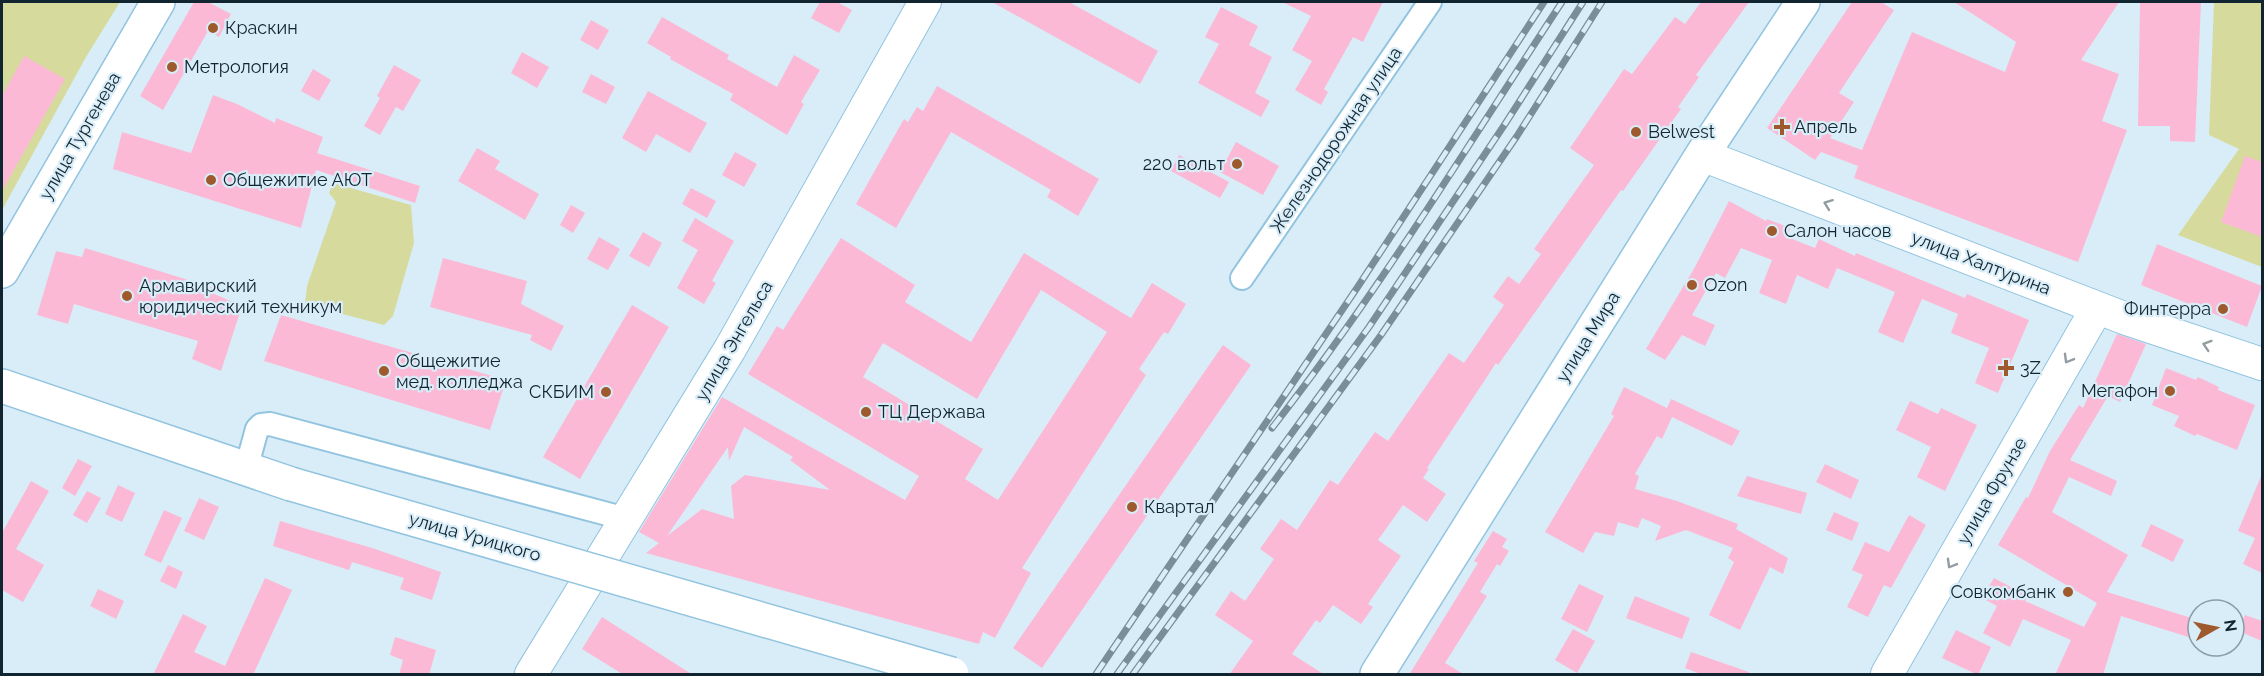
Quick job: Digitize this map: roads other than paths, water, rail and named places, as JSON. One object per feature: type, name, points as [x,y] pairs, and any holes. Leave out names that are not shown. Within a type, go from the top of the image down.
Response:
[{"type":"main road","name":"улица Тургенева","points":[[2,271],[158,2]]},
{"type":"main road","name":"улица Мира","points":[[1377,675],[1702,155],[1803,2]]},
{"type":"main road","name":"улица Урицкого","points":[[2,386],[291,484],[952,675]]},
{"type":"street","name":"улица Энгельса","points":[[531,675],[730,349],[925,2]]},
{"type":"street","name":"Железнодорожная улица","points":[[1242,278],[1431,2]]},
{"type":"street","name":"улица Халтурина","points":[[1702,155],[2097,308],[2262,364]]},
{"type":"street","name":"улица Фрунзе","points":[[1887,675],[2097,308]]},
{"type":"street","points":[[246,469],[257,429],[266,423],[626,519]]},
{"type":"railway","points":[[1096,674],[1357,288],[1544,2]]},
{"type":"railway","points":[[1272,428],[1386,272],[1562,2]]},
{"type":"railway","points":[[1117,674],[1369,327],[1505,124],[1583,2]]},
{"type":"railway","points":[[1133,674],[1381,335],[1517,136],[1602,2]]},
{"type":"place","name":"Краскин","points":[[213,28]]},
{"type":"place","name":"Метрология","points":[[172,67]]},
{"type":"place","name":"Апрель","points":[[1782,127]]},
{"type":"place","name":"Belwest","points":[[1636,132]]},
{"type":"place","name":"220 вольт","points":[[1237,164]]},
{"type":"place","name":"Общежитие АЮТ","points":[[211,180]]},
{"type":"place","name":"Салон часов","points":[[1772,231]]},
{"type":"place","name":"Ozon","points":[[1692,285]]},
{"type":"place","name":"Армавирский юридический техникум","points":[[127,296]]},
{"type":"place","name":"Финтерра","points":[[2223,309]]},
{"type":"place","name":"3Z","points":[[2006,368]]},
{"type":"place","name":"Общежитие мед. колледжа","points":[[384,371]]},
{"type":"place","name":"Мегафон","points":[[2170,391]]},
{"type":"place","name":"СКБИМ","points":[[606,392]]},
{"type":"place","name":"ТЦ Держава","points":[[866,412]]},
{"type":"place","name":"Квартал","points":[[1132,507]]},
{"type":"place","name":"Совкомбанк","points":[[2068,592]]}]
